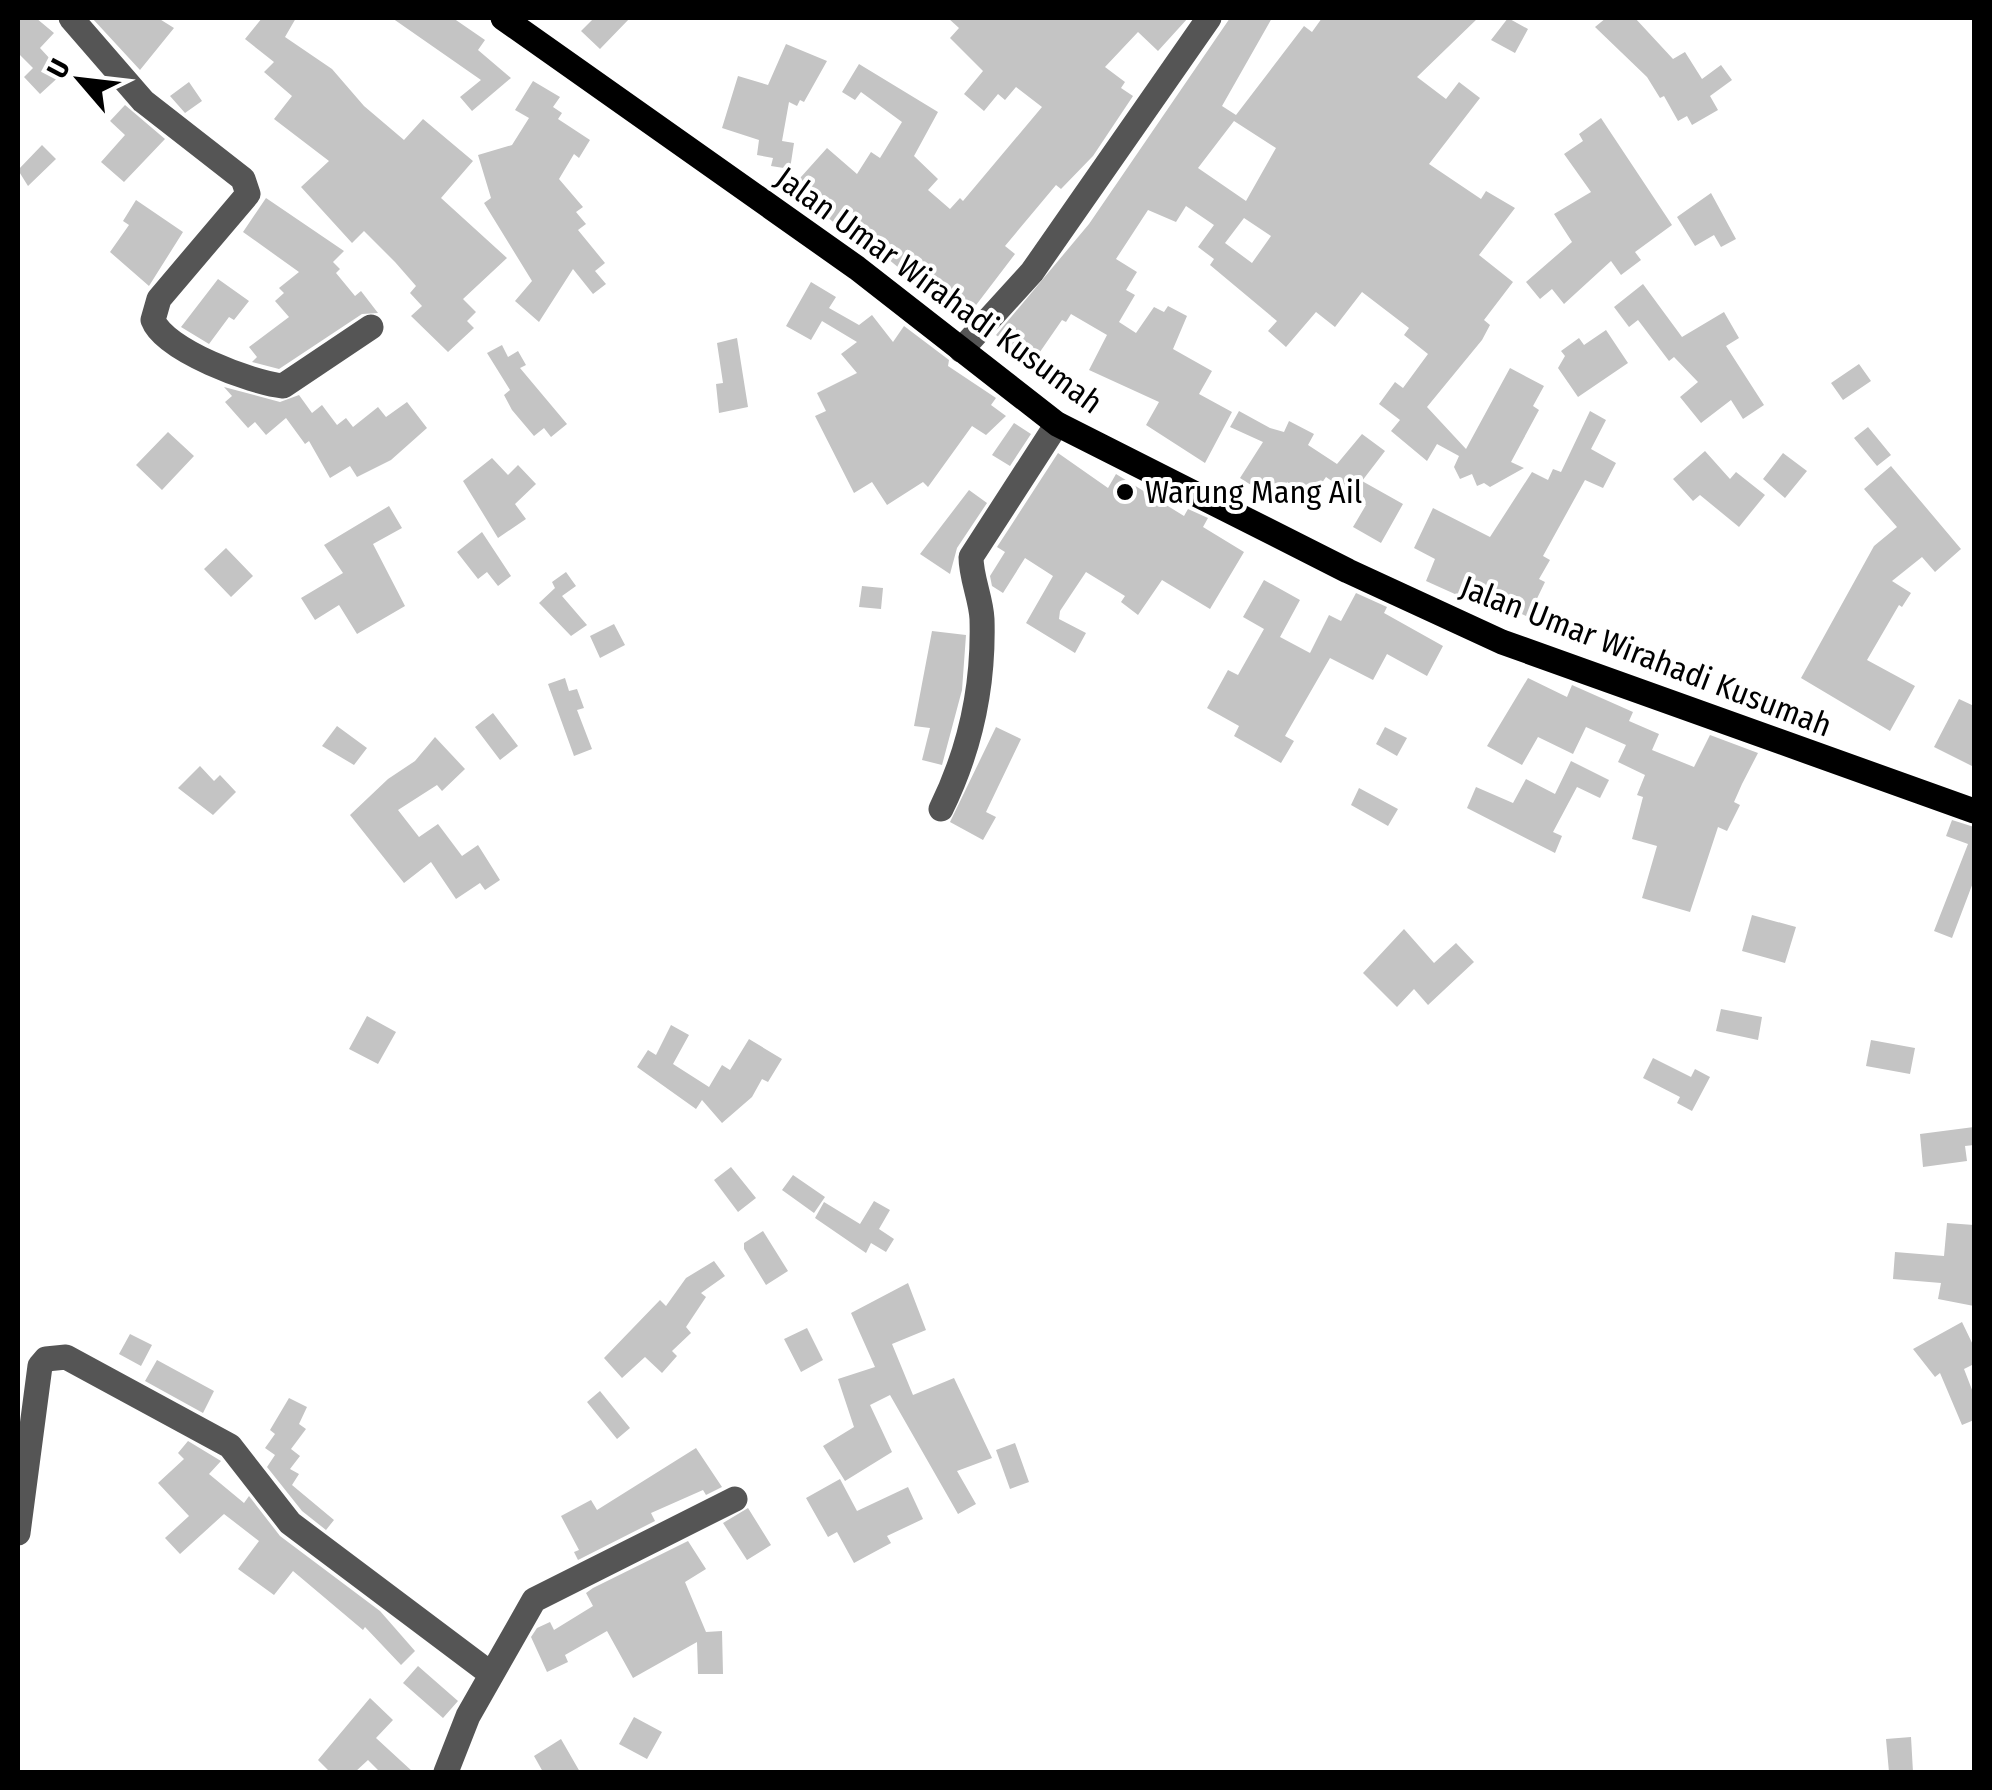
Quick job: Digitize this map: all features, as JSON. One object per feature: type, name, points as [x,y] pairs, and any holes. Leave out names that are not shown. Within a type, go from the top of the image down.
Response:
[{"type":"main road","name":"Jalan Umar Wirahadi Kusumah","points":[[503,18],[857,268],[1058,424],[1348,571],[1502,642],[1974,811]]},
{"type":"street","points":[[71,18],[144,101],[243,179],[248,194],[159,299],[153,320],[165,340],[215,364],[283,386],[371,327]]},
{"type":"street","points":[[961,350],[1032,272],[1209,18]]},
{"type":"street","points":[[941,808],[965,757],[977,700],[982,618],[971,558],[1058,424]]},
{"type":"street","points":[[18,1533],[40,1366],[46,1359],[66,1357],[230,1446],[290,1523],[491,1674]]},
{"type":"street","points":[[446,1772],[491,1674],[534,1600],[735,1498]]},
{"type":"building","points":[[18,18],[36,18],[54,33],[40,48],[63,73],[40,94],[24,77],[33,68],[18,53]]},
{"type":"building","points":[[92,18],[158,18],[174,28],[140,70]]},
{"type":"building","points":[[262,18],[296,18],[285,37],[332,69],[364,106],[404,140],[423,119],[473,161],[441,198],[507,258],[463,299],[476,312],[467,321],[474,328],[448,352],[411,316],[422,306],[410,293],[416,286],[395,262],[364,231],[352,243],[301,187],[329,161],[274,119],[292,96],[264,72],[274,62],[245,39]]},
{"type":"building","points":[[392,18],[453,18],[485,40],[478,50],[511,78],[472,111],[460,97],[481,80]]},
{"type":"building","points":[[594,18],[630,18],[600,49],[581,31]]},
{"type":"building","points":[[948,18],[1188,18],[1158,51],[1138,32],[1105,67],[1125,82],[1121,88],[1133,96],[1093,156],[1061,189],[1056,185],[1005,246],[1015,254],[970,313],[951,298],[945,306],[876,249],[872,255],[792,187],[827,148],[857,174],[871,152],[880,158],[902,122],[861,92],[855,100],[842,92],[859,64],[938,112],[914,156],[938,179],[928,190],[950,209],[960,198],[963,201],[1042,107],[1016,87],[1005,100],[998,94],[984,111],[964,94],[983,71],[950,38],[959,28]]},
{"type":"building","points":[[1230,18],[1272,18],[1222,106],[1236,115],[1304,26],[1312,32],[1322,18],[1478,18],[1417,77],[1446,99],[1459,82],[1480,98],[1429,164],[1481,199],[1486,191],[1515,208],[1479,255],[1513,282],[1484,320],[1490,325],[1482,340],[1427,407],[1466,449],[1510,368],[1544,386],[1533,406],[1539,410],[1511,462],[1524,468],[1490,487],[1484,483],[1477,486],[1472,474],[1460,479],[1454,467],[1459,456],[1437,444],[1427,461],[1391,431],[1400,420],[1379,404],[1395,382],[1403,388],[1428,354],[1404,335],[1409,328],[1362,292],[1335,327],[1316,312],[1286,347],[1268,331],[1277,321],[1210,265],[1214,259],[1198,247],[1214,225],[1186,206],[1176,222],[1148,210],[1116,259],[1137,272],[1126,290],[1135,295],[1119,322],[1136,333],[1154,307],[1164,312],[1168,306],[1187,316],[1173,349],[1212,371],[1199,394],[1232,412],[1205,463],[1146,425],[1159,402],[1089,370],[1107,335],[1071,314],[1066,322],[1062,320],[1033,362],[996,335],[1089,224]],"holes":[[[1234,121],[1276,148],[1246,201],[1198,168]],[[1244,218],[1271,236],[1252,263],[1225,243]]]},
{"type":"building","points":[[1508,18],[1528,29],[1515,53],[1491,40]]},
{"type":"building","points":[[1606,18],[1635,18],[1673,59],[1685,52],[1702,79],[1721,65],[1732,80],[1710,96],[1718,110],[1692,125],[1687,116],[1678,121],[1664,96],[1660,98],[1647,77],[1595,27]]},
{"type":"building","points":[[786,44],[827,61],[804,102],[800,100],[797,106],[789,102],[782,141],[794,143],[790,169],[771,166],[773,158],[757,155],[759,140],[722,128],[738,76],[768,85]]},
{"type":"building","points":[[533,81],[560,97],[553,107],[562,113],[558,119],[590,140],[579,158],[574,154],[559,179],[583,207],[576,212],[586,224],[578,230],[605,263],[595,271],[606,284],[593,294],[573,269],[539,322],[515,301],[532,281],[484,203],[491,198],[478,155],[512,145],[529,118],[515,110]]},
{"type":"building","points":[[189,82],[202,101],[185,113],[170,96]]},
{"type":"building","points":[[125,105],[165,139],[124,182],[101,162],[125,135],[110,121]]},
{"type":"building","points":[[1601,118],[1672,225],[1635,252],[1641,260],[1621,275],[1611,261],[1564,304],[1552,289],[1540,299],[1526,282],[1572,242],[1554,214],[1591,192],[1564,154],[1583,141],[1579,134]]},
{"type":"building","points":[[42,145],[56,159],[28,186],[18,170]]},
{"type":"building","points":[[1711,193],[1736,239],[1721,247],[1714,235],[1695,246],[1677,217]]},
{"type":"building","points":[[266,198],[344,251],[333,262],[340,269],[336,273],[355,296],[361,291],[378,313],[362,314],[279,369],[252,362],[257,357],[249,347],[289,317],[275,301],[284,293],[279,288],[299,272],[243,232]]},
{"type":"building","points":[[136,200],[183,232],[149,286],[110,252],[129,225],[123,221]]},
{"type":"building","points":[[218,279],[249,301],[234,320],[229,317],[209,344],[181,327]]},
{"type":"building","points":[[811,282],[836,297],[829,308],[859,325],[872,315],[893,342],[904,326],[949,360],[948,366],[996,398],[991,405],[1006,416],[986,435],[972,426],[928,487],[923,482],[887,505],[872,482],[854,493],[815,416],[826,411],[817,393],[857,373],[841,354],[857,342],[822,321],[811,340],[786,326]]},
{"type":"building","points":[[1643,284],[1682,337],[1724,312],[1739,338],[1726,346],[1764,405],[1743,419],[1731,400],[1701,423],[1680,397],[1698,382],[1674,357],[1669,361],[1638,320],[1629,327],[1614,307]]},
{"type":"building","points":[[1606,330],[1628,363],[1578,397],[1558,368],[1565,356],[1561,351],[1579,338],[1584,345]]},
{"type":"building","points":[[737,338],[748,407],[719,413],[716,384],[723,383],[717,343]]},
{"type":"building","points":[[502,345],[508,357],[518,351],[526,365],[520,368],[567,424],[551,437],[544,428],[534,436],[504,395],[510,390],[487,353]]},
{"type":"building","points":[[1859,364],[1871,381],[1843,400],[1831,383]]},
{"type":"building","points":[[224,387],[280,402],[299,395],[312,413],[322,405],[337,425],[346,418],[353,427],[378,407],[386,417],[407,402],[427,428],[391,460],[357,477],[350,466],[330,478],[309,441],[305,444],[286,418],[266,435],[255,422],[248,428],[225,402],[232,396]]},
{"type":"building","points":[[1239,411],[1270,428],[1284,432],[1289,421],[1314,434],[1308,445],[1337,464],[1362,434],[1385,451],[1362,481],[1403,504],[1381,543],[1353,527],[1366,505],[1326,477],[1312,497],[1287,482],[1279,495],[1274,491],[1270,497],[1240,478],[1263,442],[1230,427]]},
{"type":"building","points":[[1590,411],[1606,420],[1591,449],[1616,463],[1603,488],[1585,480],[1543,556],[1550,560],[1539,579],[1545,582],[1528,617],[1501,604],[1497,613],[1426,581],[1435,559],[1414,548],[1433,508],[1490,537],[1532,472],[1548,480],[1553,469],[1561,472]]},
{"type":"building","points":[[1014,423],[1031,434],[1010,466],[992,455]]},
{"type":"building","points":[[1868,427],[1891,455],[1877,466],[1854,438]]},
{"type":"building","points":[[168,432],[194,456],[162,490],[136,465]]},
{"type":"building","points":[[1705,451],[1730,479],[1736,472],[1765,495],[1739,527],[1700,495],[1693,501],[1673,479]]},
{"type":"building","points":[[1058,453],[1108,488],[1116,474],[1184,516],[1188,509],[1208,518],[1203,527],[1244,552],[1210,609],[1162,580],[1138,615],[1121,602],[1125,596],[1086,572],[1060,611],[1059,619],[1086,633],[1075,653],[1026,623],[1053,576],[1025,558],[1003,593],[992,586],[990,576],[1005,552],[997,547]]},
{"type":"building","points":[[1783,453],[1807,471],[1785,498],[1763,479]]},
{"type":"building","points":[[492,458],[508,475],[518,465],[536,484],[515,504],[526,519],[498,538],[463,481]]},
{"type":"building","points":[[1891,466],[1961,549],[1935,572],[1922,557],[1892,581],[1911,593],[1902,607],[1899,605],[1867,660],[1915,686],[1890,731],[1801,678],[1874,546],[1897,527],[1864,489]]},
{"type":"building","points":[[969,490],[987,503],[957,548],[950,574],[920,554]]},
{"type":"building","points":[[389,506],[402,528],[373,544],[405,606],[357,634],[339,605],[315,620],[301,598],[343,573],[324,545]]},
{"type":"building","points":[[482,532],[511,576],[498,586],[487,572],[478,579],[457,552]]},
{"type":"building","points":[[226,548],[253,576],[231,597],[204,569]]},
{"type":"building","points":[[566,572],[576,586],[562,596],[587,625],[571,636],[539,603],[555,588],[552,582]]},
{"type":"building","points":[[1264,580],[1300,600],[1280,637],[1310,653],[1329,615],[1341,621],[1356,593],[1387,607],[1384,613],[1443,646],[1427,676],[1387,654],[1373,680],[1330,658],[1285,736],[1294,741],[1281,763],[1234,736],[1239,726],[1207,708],[1228,670],[1238,675],[1264,629],[1243,617]]},
{"type":"building","points":[[862,586],[883,588],[881,609],[859,607]]},
{"type":"building","points":[[614,624],[625,645],[600,658],[590,636]]},
{"type":"building","points":[[932,631],[966,635],[962,690],[942,765],[922,760],[930,728],[914,726]]},
{"type":"building","points":[[565,678],[569,691],[577,689],[584,708],[577,710],[592,749],[574,756],[548,684]]},
{"type":"building","points":[[1528,678],[1567,697],[1572,685],[1633,712],[1629,721],[1659,734],[1652,750],[1694,767],[1710,735],[1758,753],[1734,802],[1740,805],[1727,831],[1718,827],[1690,912],[1642,898],[1657,846],[1632,839],[1643,797],[1637,795],[1645,775],[1618,762],[1626,745],[1586,727],[1573,754],[1538,737],[1522,765],[1487,746]]},
{"type":"building","points":[[1959,699],[1974,706],[1974,767],[1934,747]]},
{"type":"building","points":[[493,713],[518,746],[500,760],[475,727]]},
{"type":"building","points":[[337,726],[367,748],[354,765],[322,746]]},
{"type":"building","points":[[996,727],[1021,739],[986,812],[996,817],[983,840],[950,822]]},
{"type":"building","points":[[1385,727],[1407,738],[1397,756],[1376,744]]},
{"type":"building","points":[[435,737],[465,769],[442,791],[437,785],[398,810],[419,837],[438,824],[462,856],[478,845],[500,880],[485,890],[480,883],[456,899],[431,862],[404,883],[350,815],[388,779],[415,761]]},
{"type":"building","points":[[1571,761],[1609,780],[1600,798],[1577,787],[1553,832],[1562,836],[1555,853],[1467,808],[1476,787],[1513,803],[1526,779],[1555,794]]},
{"type":"building","points":[[200,766],[214,781],[220,775],[236,792],[213,815],[178,788]]},
{"type":"building","points":[[1359,788],[1398,809],[1388,826],[1351,805]]},
{"type":"building","points":[[1952,820],[1974,827],[1974,880],[1952,938],[1934,931],[1968,844],[1946,836]]},
{"type":"building","points":[[1752,915],[1796,927],[1785,963],[1742,951]]},
{"type":"building","points":[[1404,929],[1434,963],[1456,943],[1474,962],[1428,1005],[1414,989],[1397,1007],[1363,973]]},
{"type":"building","points":[[1721,1009],[1762,1017],[1758,1040],[1716,1031]]},
{"type":"building","points":[[367,1016],[396,1032],[378,1064],[349,1049]]},
{"type":"building","points":[[671,1025],[689,1035],[673,1064],[709,1087],[722,1065],[730,1070],[749,1039],[782,1059],[768,1082],[762,1079],[752,1097],[722,1123],[702,1100],[696,1109],[637,1067],[648,1050],[656,1055]]},
{"type":"building","points":[[1871,1040],[1915,1048],[1910,1074],[1866,1066]]},
{"type":"building","points":[[1653,1058],[1691,1077],[1695,1069],[1710,1077],[1692,1111],[1677,1103],[1680,1097],[1643,1078]]},
{"type":"building","points":[[1974,1127],[1974,1145],[1965,1146],[1967,1161],[1923,1167],[1920,1134]]},
{"type":"building","points":[[731,1167],[756,1198],[738,1212],[714,1180]]},
{"type":"building","points":[[793,1175],[825,1197],[814,1213],[782,1190]]},
{"type":"building","points":[[874,1201],[890,1210],[879,1229],[894,1239],[886,1252],[871,1243],[866,1253],[815,1218],[824,1202],[860,1224]]},
{"type":"building","points":[[1947,1223],[1974,1225],[1974,1306],[1938,1299],[1941,1283],[1893,1279],[1895,1252],[1944,1256]]},
{"type":"building","points":[[763,1231],[788,1271],[766,1285],[744,1249],[744,1243]]},
{"type":"building","points":[[714,1261],[725,1276],[701,1293],[706,1297],[686,1327],[691,1333],[672,1351],[677,1356],[662,1373],[645,1357],[622,1378],[604,1358],[660,1300],[666,1306],[686,1278]]},
{"type":"building","points":[[908,1283],[926,1330],[892,1344],[913,1395],[954,1378],[992,1458],[957,1471],[976,1504],[958,1514],[890,1395],[870,1405],[892,1452],[845,1481],[823,1446],[854,1427],[838,1379],[875,1367],[851,1313]]},
{"type":"building","points":[[1962,1322],[1974,1347],[1974,1364],[1964,1369],[1974,1395],[1974,1420],[1962,1425],[1940,1373],[1935,1377],[1913,1349]]},
{"type":"building","points":[[807,1328],[823,1360],[801,1372],[784,1339]]},
{"type":"building","points":[[130,1334],[152,1345],[141,1366],[119,1354]]},
{"type":"building","points":[[157,1360],[214,1391],[203,1413],[145,1381]]},
{"type":"building","points":[[600,1391],[630,1428],[617,1439],[587,1402]]},
{"type":"building","points":[[289,1398],[307,1407],[299,1424],[306,1429],[291,1449],[300,1456],[290,1469],[299,1474],[292,1485],[334,1520],[326,1530],[302,1511],[267,1467],[275,1455],[265,1448],[275,1434],[270,1430]]},
{"type":"building","points":[[188,1441],[221,1461],[209,1474],[244,1503],[249,1496],[280,1536],[380,1611],[415,1651],[401,1665],[365,1627],[363,1630],[293,1571],[274,1595],[238,1569],[259,1541],[224,1514],[180,1554],[165,1538],[189,1516],[158,1483],[184,1459],[178,1453]]},
{"type":"building","points":[[1015,1443],[1029,1482],[1010,1489],[996,1450]]},
{"type":"building","points":[[696,1448],[722,1487],[706,1495],[703,1490],[651,1513],[655,1521],[578,1560],[574,1552],[579,1550],[561,1516],[591,1500],[597,1510]]},
{"type":"building","points":[[840,1479],[857,1511],[908,1487],[923,1519],[887,1536],[891,1543],[854,1563],[837,1532],[828,1537],[806,1498]]},
{"type":"building","points":[[748,1508],[771,1545],[747,1560],[723,1523]]},
{"type":"building","points":[[688,1541],[706,1569],[685,1582],[706,1632],[722,1631],[723,1674],[698,1674],[697,1642],[633,1678],[607,1631],[565,1655],[568,1662],[547,1672],[531,1637],[537,1628],[550,1622],[554,1630],[593,1606],[586,1593],[593,1588]]},
{"type":"building","points":[[418,1666],[458,1701],[443,1718],[403,1683]]},
{"type":"building","points":[[370,1698],[393,1720],[376,1738],[413,1772],[380,1772],[368,1760],[355,1772],[330,1772],[318,1760]]},
{"type":"building","points":[[634,1717],[662,1732],[647,1759],[619,1744]]},
{"type":"building","points":[[1911,1737],[1913,1772],[1889,1772],[1886,1739]]},
{"type":"building","points":[[561,1739],[580,1772],[543,1772],[534,1756]]},
{"type":"place","name":"Warung Mang Ail","points":[[1125,492]]}]
